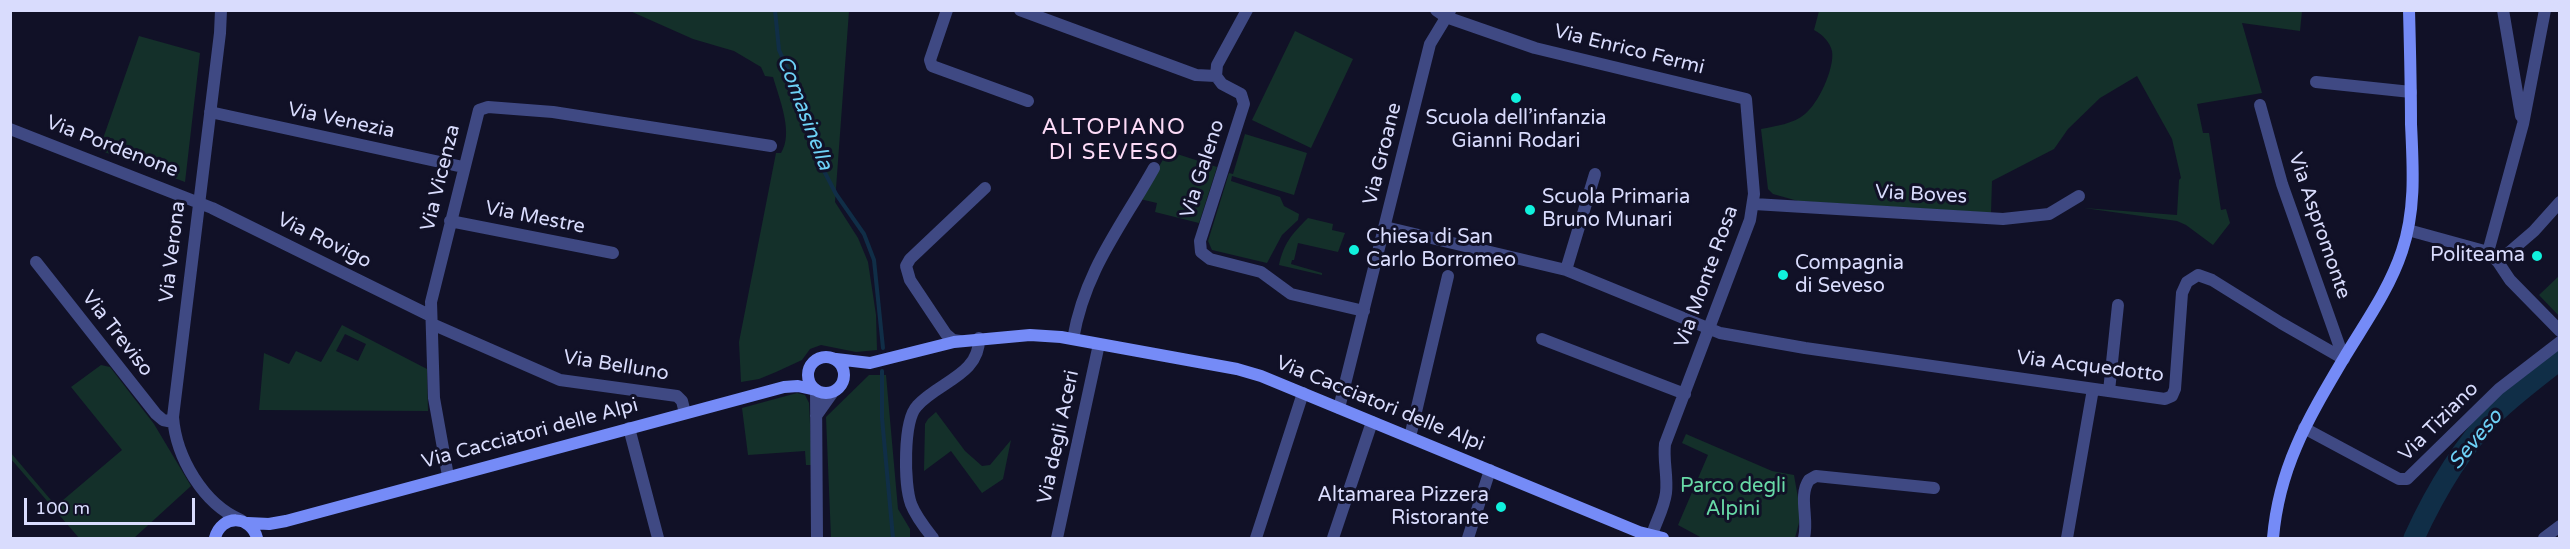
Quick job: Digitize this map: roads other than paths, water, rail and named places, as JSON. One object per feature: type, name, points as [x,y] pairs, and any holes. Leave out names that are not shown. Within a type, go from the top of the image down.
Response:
[{"type":"street","name":"Via Verona","points":[[216,536],[216,512],[205,490],[184,459],[173,422],[220,10]]},
{"type":"street","points":[[947,10],[931,64],[1028,101]]},
{"type":"street","points":[[1020,10],[1196,75],[1216,76],[1217,65],[1247,10]]},
{"type":"street","points":[[2273,538],[2276,511],[2286,469],[2304,428],[2378,304],[2397,266],[2408,231],[2413,191],[2409,10]]},
{"type":"street","points":[[2502,10],[2523,124]]},
{"type":"street","points":[[2488,252],[2523,124],[2545,10]]},
{"type":"street","name":"Via Enrico Fermi","points":[[1445,12],[1534,48],[1746,99]]},
{"type":"street","name":"Via Groane","points":[[1339,408],[1430,44],[1445,12]]},
{"type":"street","name":"Via Galeno","points":[[1216,76],[1222,84],[1241,94],[1244,104],[1200,241],[1201,252],[1210,259],[1261,272],[1291,294],[1364,310]]},
{"type":"street","points":[[2316,82],[2411,92]]},
{"type":"street","name":"Via Monte Rosa","points":[[1655,538],[1665,497],[1665,444],[1745,238],[1754,204],[1746,99]]},
{"type":"street","name":"Via Aspromonte","points":[[2260,105],[2282,184],[2344,359]]},
{"type":"street","name":"Via Vicenza","points":[[448,476],[434,398],[432,291],[477,113],[486,106],[553,112],[771,146]]},
{"type":"street","name":"Via Venezia","points":[[210,112],[463,167]]},
{"type":"street","name":"Via Pordenone","points":[[10,129],[199,203]]},
{"type":"street","points":[[1073,339],[1079,307],[1092,273],[1154,168]]},
{"type":"street","points":[[1566,270],[1595,174]]},
{"type":"street","points":[[960,340],[949,338],[909,277],[906,264],[985,188]]},
{"type":"street","name":"Via Boves","points":[[1754,204],[2002,219],[2049,214],[2079,196]]},
{"type":"street","points":[[2498,262],[2534,231],[2559,202]]},
{"type":"street","name":"Via Rovigo","points":[[199,203],[431,320]]},
{"type":"street","name":"Via Mestre","points":[[450,221],[613,253]]},
{"type":"street","name":"Via Acquedotto","points":[[1385,227],[1566,270],[1710,330],[1805,348],[2165,399],[2174,394],[2182,293],[2187,282],[2198,275],[2212,280],[2344,359]]},
{"type":"street","points":[[2408,231],[2488,252],[2510,280],[2559,331]]},
{"type":"street","name":"Via Treviso","points":[[36,262],[156,414],[163,420],[173,422]]},
{"type":"street","points":[[1410,437],[1448,276]]},
{"type":"street","points":[[2109,391],[2118,305]]},
{"type":"street","points":[[928,308],[937,338],[935,344],[930,348]]},
{"type":"street","name":"Via Belluno","points":[[431,320],[561,380],[677,396],[682,401],[685,412]]},
{"type":"street","name":"Via Cacciatori delle Alpi","points":[[216,536],[227,522],[269,524],[286,521],[784,387],[798,386],[828,393],[833,392],[859,368],[870,363],[960,340],[1030,335],[1073,339],[1245,371],[1655,538]]},
{"type":"street","points":[[933,538],[915,513],[908,496],[909,419],[923,400],[972,364],[979,351],[980,338]]},
{"type":"street","points":[[1542,339],[1685,394]]},
{"type":"street","name":"Via Tiziano","points":[[2304,428],[2399,478],[2407,479],[2499,389],[2559,342]]},
{"type":"street","name":"Via degli Aceri","points":[[1057,538],[1099,344]]},
{"type":"street","name":"Via Cacciatori delle Alpi","points":[[784,387],[825,356],[870,363]]},
{"type":"street","points":[[836,359],[844,369],[844,382]]},
{"type":"street","points":[[811,365],[808,376],[816,390],[817,538]]},
{"type":"street","points":[[2067,538],[2093,389]]},
{"type":"street","points":[[816,416],[833,392]]},
{"type":"street","points":[[1256,538],[1303,393]]},
{"type":"street","points":[[1333,538],[1372,422]]},
{"type":"street","points":[[629,428],[658,538]]},
{"type":"street","points":[[1468,538],[1490,470]]},
{"type":"street","points":[[1804,538],[1807,522],[1804,493],[1809,480],[1816,476],[1934,488]]},
{"type":"street","name":"Via Verona","points":[[205,490],[222,509],[244,522]]},
{"type":"street","name":"Via Cacciatori delle Alpi","points":[[262,538],[267,532],[286,521]]},
{"type":"street","points":[[244,522],[253,528],[257,538]]},
{"type":"street","points":[[2544,538],[2559,525]]},
{"type":"waterway","name":"Comasinella","points":[[775,10],[779,50],[807,111],[822,167],[836,194],[864,234],[874,260],[883,348]]},
{"type":"waterway","name":"Seveso","points":[[2414,538],[2440,488],[2460,456],[2483,426],[2504,405],[2560,359]]},
{"type":"waterway","name":"Comasinella","points":[[882,371],[882,418],[893,538]]},
{"type":"place","name":"Scuola dell’infanzia Gianni Rodari","points":[[1516,98]]},
{"type":"place","name":"Scuola Primaria Bruno Munari","points":[[1530,210]]},
{"type":"place","name":"Chiesa di San Carlo Borromeo","points":[[1354,250]]},
{"type":"place","name":"Politeama","points":[[2537,256]]},
{"type":"place","name":"Compagnia di Seveso","points":[[1783,275]]},
{"type":"place","name":"Altamarea Pizzera Ristorante","points":[[1501,507]]},
{"type":"district","name":"ALTOPIANO DI SEVESO","points":[[1114,140]]},
{"type":"park label","name":"Parco degli Alpini","points":[[1733,498]]}]
